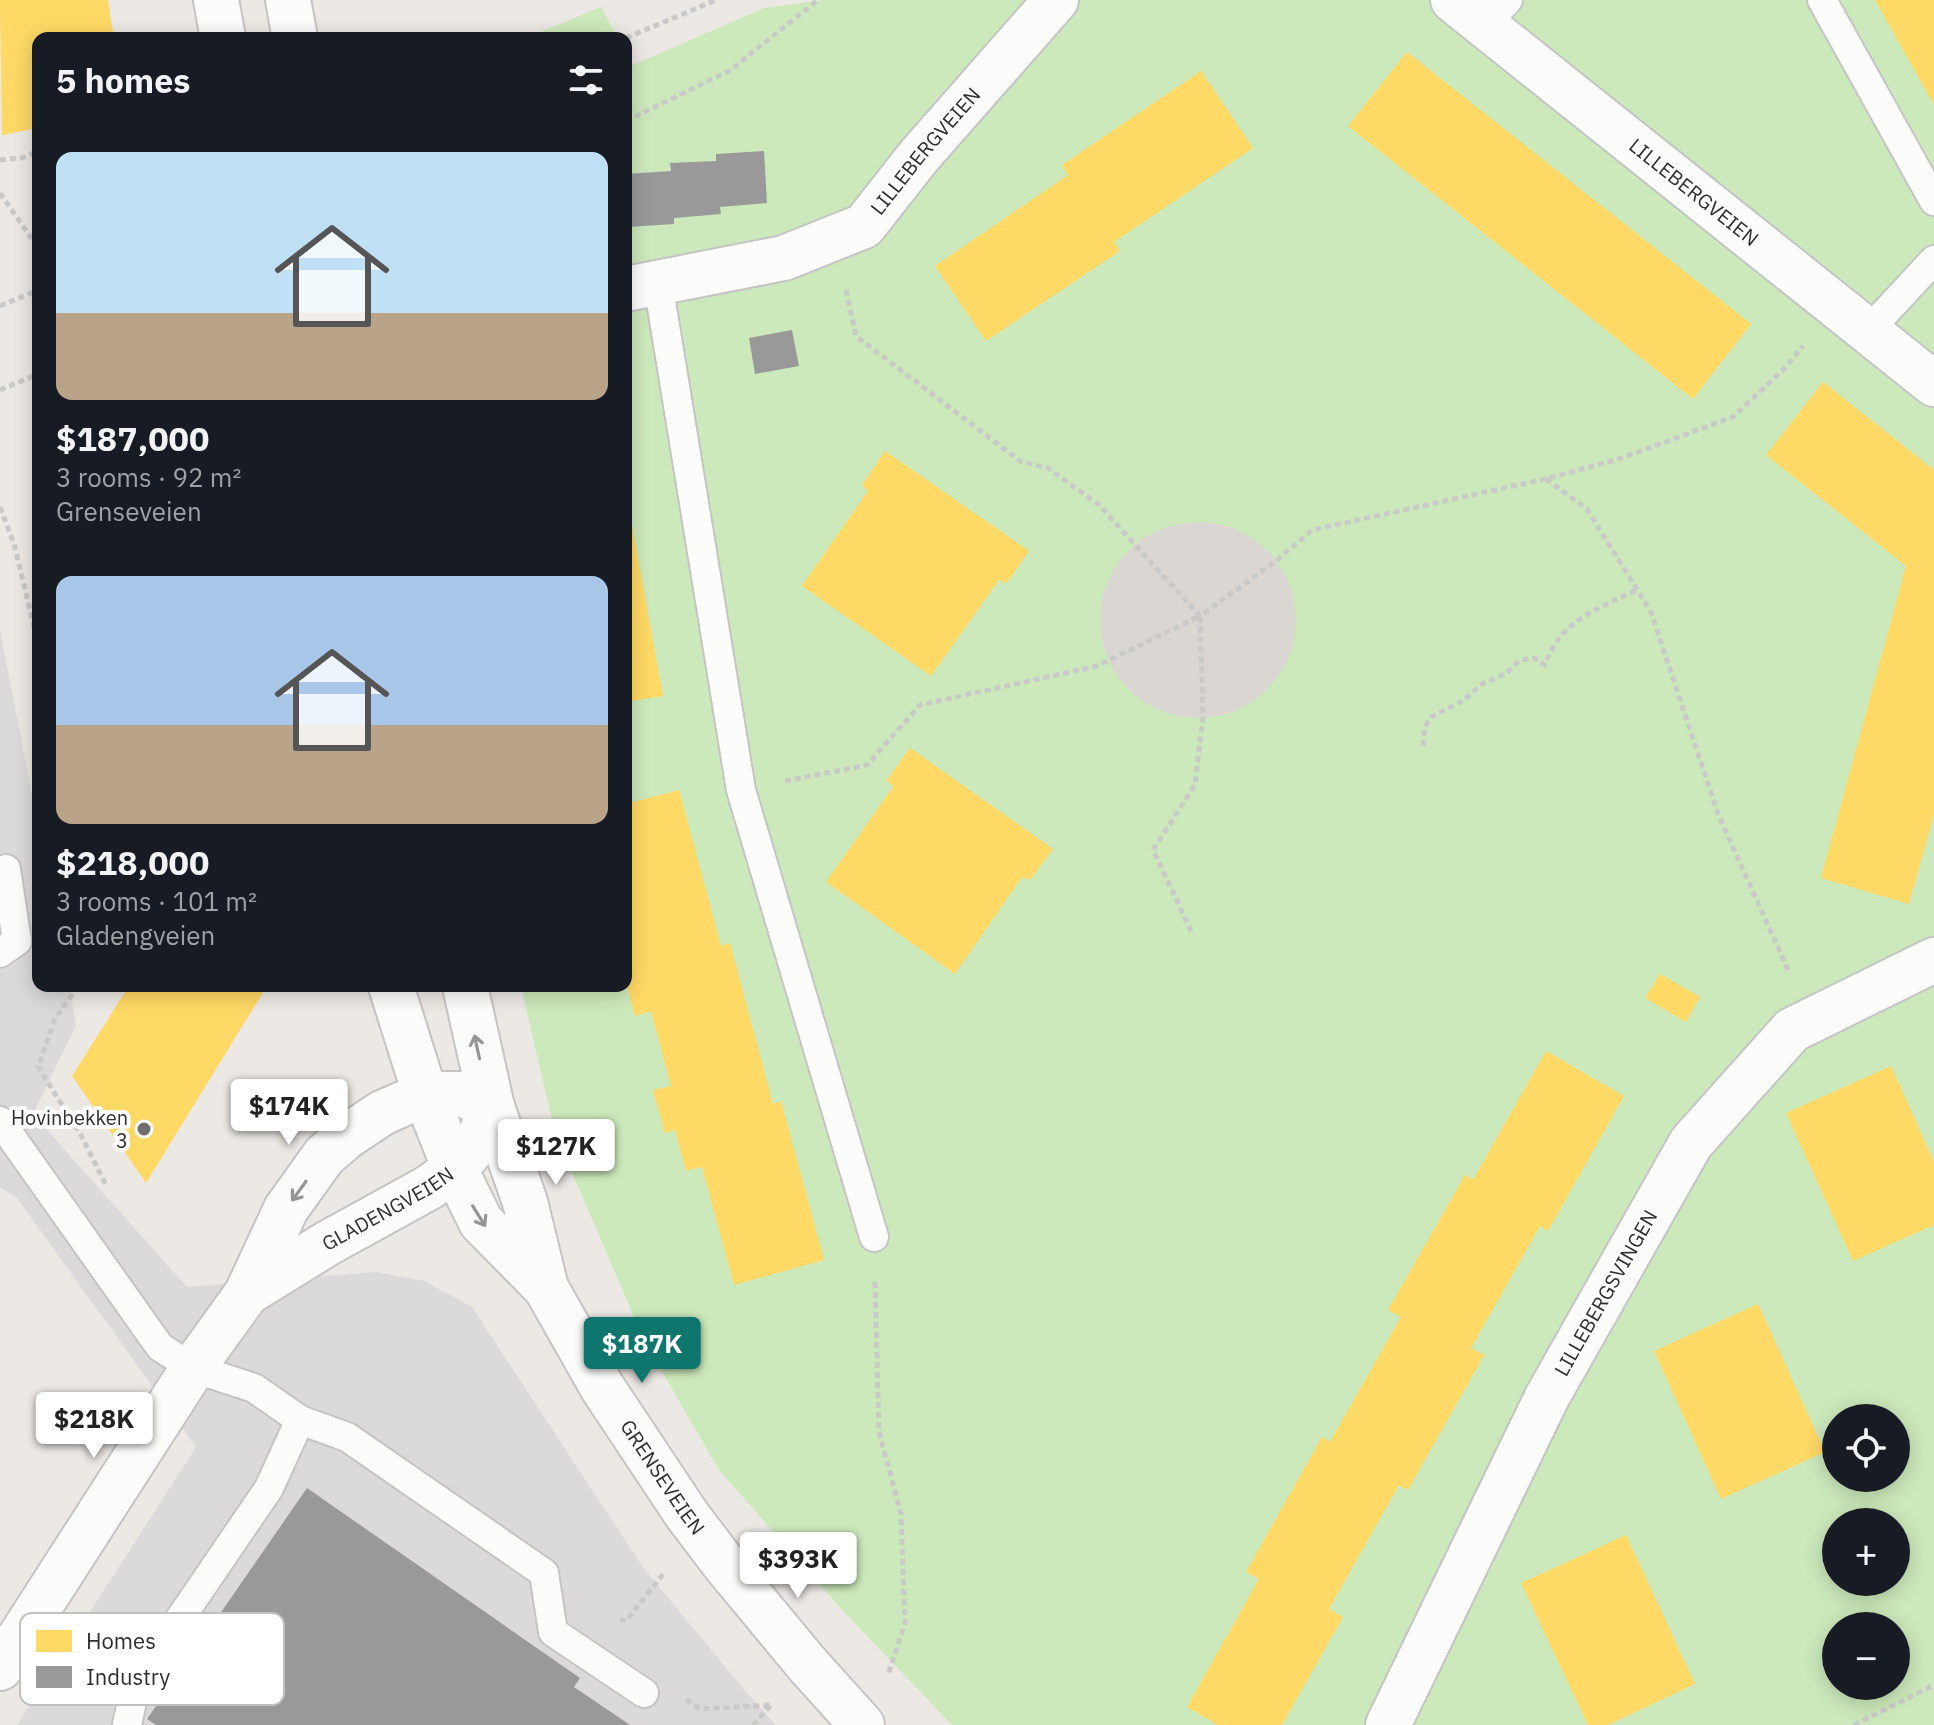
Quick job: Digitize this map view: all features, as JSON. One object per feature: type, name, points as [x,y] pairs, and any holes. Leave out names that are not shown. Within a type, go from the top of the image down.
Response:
[{"type":"street","points":[[216,0],[222,32]]},
{"type":"street","points":[[288,0],[294,32]]},
{"type":"street","name":"LILLEBERGVEIEN","points":[[642,286],[784,258],[864,226],[919,156],[1056,0]]},
{"type":"street","name":"LILLEBERGVEIEN","points":[[1482,8],[1852,319],[1934,384]]},
{"type":"street","name":"LILLEBERGSVINGEN","points":[[1388,1725],[1547,1397],[1691,1143],[1792,1030],[1934,960]]},
{"type":"street","name":"GRENSEVEIEN","points":[[393,992],[425,1094],[455,1169],[481,1222],[546,1288],[602,1387],[687,1515],[807,1664],[862,1725]]},
{"type":"street","name":"GRENSEVEIEN","points":[[466,992],[492,1107],[525,1202],[546,1288]]},
{"type":"street","name":"GLADENGVEIEN","points":[[35,1613],[193,1368],[247,1293],[286,1209],[324,1156],[382,1113],[425,1094],[461,1094],[492,1107],[476,1145],[455,1169],[428,1188],[328,1243],[247,1293]]},
{"type":"street","name":"GLADENGVEIEN","points":[[0,1668],[20,1637]]},
{"type":"lane","points":[[1822,0],[1934,201]]},
{"type":"lane","points":[[1852,319],[1934,260]]},
{"type":"lane","points":[[642,286],[741,790],[874,1237]]},
{"type":"lane","points":[[0,953],[17,941],[6,869]]},
{"type":"lane","points":[[0,1121],[160,1347],[193,1368],[254,1388],[300,1420],[347,1437],[544,1573],[553,1632],[644,1693]]},
{"type":"lane","points":[[184,1613],[269,1488],[300,1420]]},
{"type":"lane","points":[[127,1725],[131,1705]]},
{"type":"path","points":[[632,35],[716,0]]},
{"type":"path","points":[[632,118],[729,71],[818,0]]},
{"type":"path","points":[[0,160],[32,154]]},
{"type":"path","points":[[0,193],[32,239]]},
{"type":"path","points":[[835,238],[856,336],[1020,461],[1048,468],[1099,505],[1200,616],[1203,717],[1195,785],[1153,850],[1192,933]]},
{"type":"path","points":[[0,306],[32,293]]},
{"type":"path","points":[[741,790],[867,765],[920,705],[1097,666],[1200,616],[1276,561],[1312,530],[1545,479],[1619,459],[1733,417],[1785,368],[1852,319]]},
{"type":"path","points":[[0,390],[32,377]]},
{"type":"path","points":[[1545,479],[1587,509],[1651,612],[1718,814],[1811,1020]]},
{"type":"path","points":[[0,507],[14,544],[32,618]]},
{"type":"path","points":[[1423,746],[1425,727],[1431,717],[1464,700],[1482,684],[1507,673],[1520,660],[1534,658],[1545,665],[1551,648],[1572,624],[1589,612],[1637,590]]},
{"type":"path","points":[[74,992],[55,1019],[38,1067],[80,1133],[112,1199]]},
{"type":"path","points":[[874,1237],[879,1432],[901,1514],[905,1623],[888,1676]]},
{"type":"path","points":[[617,1618],[626,1621],[664,1573]]},
{"type":"path","points":[[1854,1725],[1934,1685]]},
{"type":"path","points":[[688,1700],[701,1709],[771,1705],[753,1725]]},
{"type":"shaded area","points":[[1198,522],[1235,530],[1267,551],[1288,583],[1296,620],[1288,657],[1267,689],[1235,710],[1198,718],[1161,710],[1129,689],[1108,657],[1100,620],[1108,583],[1129,551],[1161,530]]},
{"type":"shaded area","points":[[0,630],[32,796],[32,992],[70,992],[76,1025],[33,1114],[187,1287],[377,1272],[424,1281],[472,1307],[642,1566],[776,1725],[17,1725],[30,1705],[284,1705],[284,1613],[89,1613],[196,1447],[17,1198],[0,1187]]},
{"type":"green space","points":[[823,0],[1934,0],[1934,1725],[952,1725],[845,1613],[719,1470],[645,1342],[555,1133],[522,992],[632,992],[632,63],[764,8]]},
{"type":"green space","points":[[601,7],[615,32],[541,32]]},
{"type":"building: Homes","points":[[0,0],[108,0],[113,32],[32,32],[32,129],[2,135]]},
{"type":"building: Homes","points":[[1875,0],[1934,0],[1934,105]]},
{"type":"building: Homes","points":[[1407,52],[1751,324],[1693,399],[1348,126]]},
{"type":"building: Homes","points":[[1201,71],[1253,148],[1114,242],[1120,251],[986,341],[935,266],[1068,175],[1062,165]]},
{"type":"building: Homes","points":[[1823,382],[1934,470],[1934,814],[1909,904],[1821,878],[1906,566],[1766,455]]},
{"type":"building: Homes","points":[[885,451],[1029,551],[1007,583],[999,580],[931,676],[802,586],[868,491],[862,485]]},
{"type":"building: Homes","points":[[632,525],[663,696],[632,701]]},
{"type":"building: Homes","points":[[910,748],[1053,849],[1030,880],[1022,877],[955,974],[826,882],[893,787],[887,780]]},
{"type":"building: Homes","points":[[679,790],[721,946],[730,943],[773,1104],[781,1101],[824,1260],[734,1285],[702,1167],[686,1171],[675,1130],[665,1133],[653,1090],[671,1086],[651,1011],[635,1016],[628,992],[632,992],[632,802]]},
{"type":"building: Homes","points":[[1660,974],[1700,997],[1686,1022],[1645,998]]},
{"type":"building: Homes","name":"Hovinbekken 3","points":[[125,992],[263,992],[146,1183],[72,1076]]},
{"type":"building: Homes","points":[[1546,1051],[1624,1096],[1548,1231],[1540,1226],[1471,1348],[1484,1355],[1408,1490],[1399,1485],[1329,1609],[1343,1617],[1282,1725],[1218,1725],[1187,1707],[1259,1579],[1246,1572],[1322,1437],[1330,1442],[1401,1317],[1388,1310],[1465,1175],[1473,1180]]},
{"type":"building: Homes","points":[[1891,1066],[1934,1162],[1934,1225],[1853,1261],[1786,1113]]},
{"type":"building: Homes","points":[[1758,1304],[1822,1445],[1822,1453],[1721,1499],[1654,1351]]},
{"type":"building: Homes","points":[[1626,1535],[1695,1684],[1608,1725],[1588,1725],[1521,1583]]},
{"type":"building: Industry","points":[[764,151],[767,203],[720,207],[721,214],[674,218],[674,224],[632,227],[632,174],[671,171],[670,163],[716,161],[716,154]]},
{"type":"building: Industry","points":[[792,330],[799,366],[755,374],[749,338]]},
{"type":"building: Industry","points":[[307,1488],[580,1678],[574,1687],[630,1725],[156,1725],[147,1719],[157,1705],[284,1705],[284,1613],[220,1613]]},
{"type":"place","name":"Hovinbekken 3","points":[[144,1129]]}]
